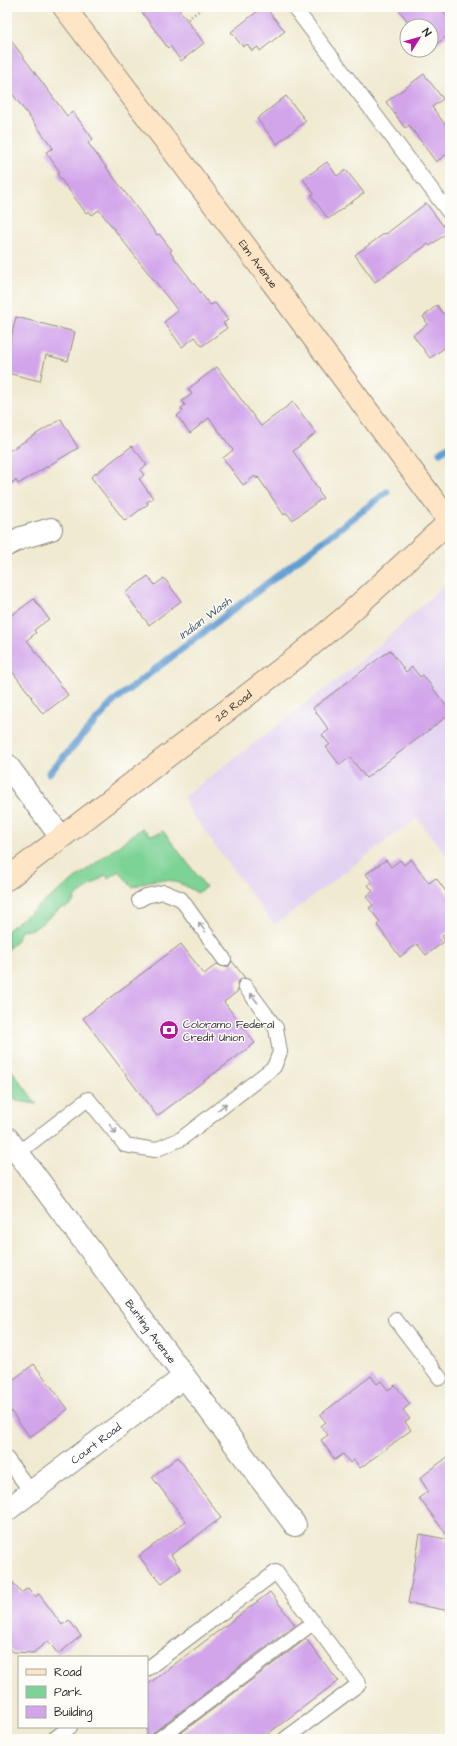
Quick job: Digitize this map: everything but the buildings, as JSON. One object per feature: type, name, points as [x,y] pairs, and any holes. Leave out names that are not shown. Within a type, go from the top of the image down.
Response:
[{"type":"street","name":"Elm Avenue","points":[[64,7],[246,247],[450,521]]},
{"type":"street","name":"28 Road","points":[[7,879],[298,657],[344,618],[450,521]]},
{"type":"street","points":[[7,545],[21,538],[51,529]]},
{"type":"street","points":[[7,765],[62,837]]},
{"type":"street","name":"Bunting Avenue","points":[[13,1145],[295,1525]]},
{"type":"street","name":"Court Road","points":[[7,1510],[184,1377]]},
{"type":"lane","points":[[294,7],[450,214]]},
{"type":"lane","points":[[139,900],[146,896],[164,892],[181,899],[224,959]]},
{"type":"lane","points":[[13,1145],[88,1099],[125,1145],[155,1150],[181,1139],[274,1067],[280,1052],[276,1028],[245,986]]},
{"type":"lane","points":[[396,1320],[440,1378]]},
{"type":"lane","points":[[7,1459],[31,1492]]},
{"type":"lane","points":[[148,1668],[276,1572],[359,1684],[285,1739]]},
{"type":"lane","points":[[160,1739],[314,1622]]},
{"type":"lane","points":[[54,1739],[69,1728]]},
{"type":"path","points":[[188,19],[204,7]]},
{"type":"shaded area","points":[[450,579],[450,861],[417,818],[274,925],[189,810],[184,797],[356,665]]},
{"type":"green space","points":[[142,828],[150,835],[158,834],[163,831],[206,887],[197,893],[186,886],[169,880],[156,880],[132,887],[119,871],[108,878],[105,875],[74,898],[75,901],[64,909],[62,907],[34,929],[21,931],[15,943],[7,949],[7,930]]},
{"type":"green space","points":[[7,1064],[37,1104],[17,1101],[7,1088]]},
{"type":"waterway","name":"Indian Wash","points":[[440,452],[450,446]]},
{"type":"waterway","name":"Indian Wash","points":[[49,773],[115,700],[387,492]]},
{"type":"place","name":"Coloramo Federal Credit Union","points":[[169,1030]]}]
